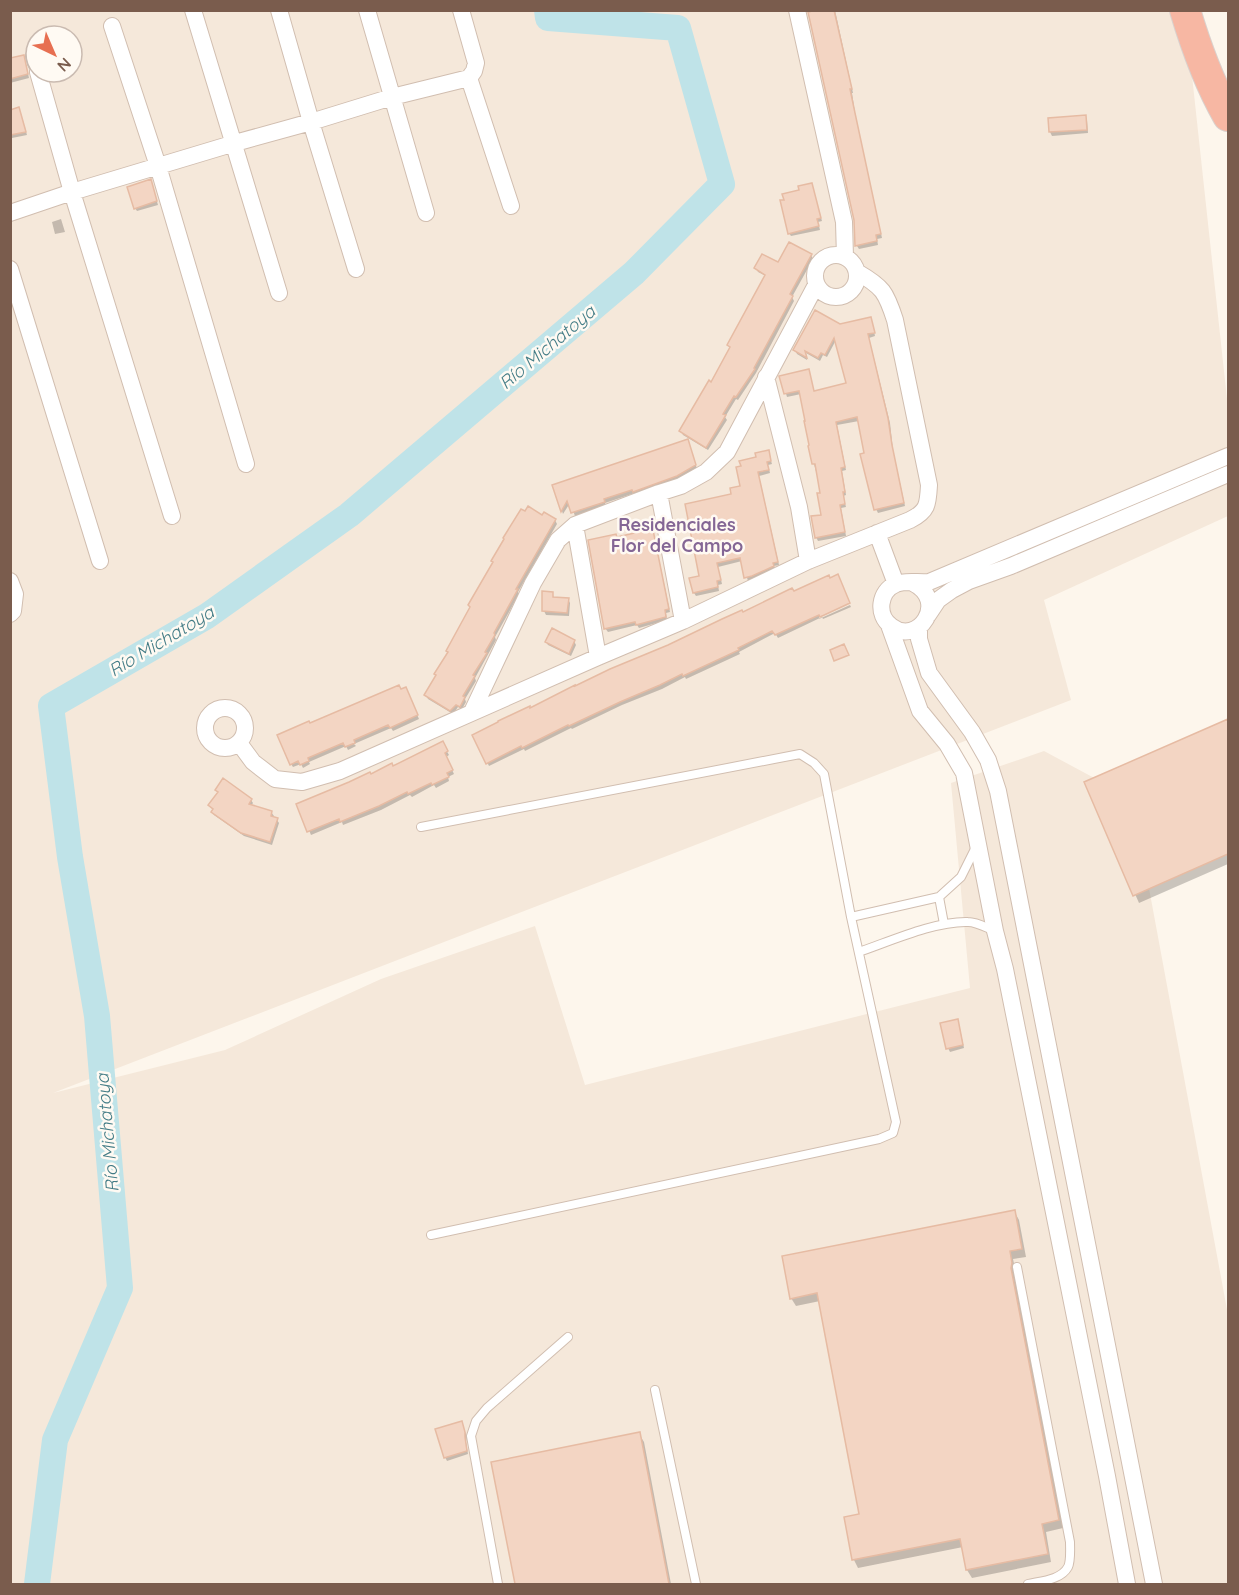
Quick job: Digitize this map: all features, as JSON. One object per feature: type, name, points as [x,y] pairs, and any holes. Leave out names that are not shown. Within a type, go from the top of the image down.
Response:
[{"type":"highway","points":[[1185,10],[1194,42],[1228,116]]},
{"type":"highway","points":[[1202,10],[1210,39],[1228,80]]},
{"type":"street","points":[[193,10],[279,293]]},
{"type":"street","points":[[279,10],[356,269]]},
{"type":"street","points":[[367,10],[426,213]]},
{"type":"street","points":[[10,213],[235,143],[392,97],[469,78],[476,63],[461,10]]},
{"type":"street","points":[[797,10],[844,222],[845,257]]},
{"type":"street","points":[[112,26],[158,166],[246,464]]},
{"type":"street","points":[[469,78],[511,206]]},
{"type":"street","points":[[42,84],[72,192],[172,516]]},
{"type":"street","points":[[831,255],[845,257],[855,266],[857,272],[855,286],[839,298],[826,296],[816,285],[815,273],[820,262],[831,255]]},
{"type":"street","points":[[10,268],[100,561]]},
{"type":"street","points":[[238,743],[253,762],[274,779],[302,782],[340,771],[683,621],[808,561],[922,514],[928,503],[928,485],[895,320],[888,298],[876,283],[857,272]]},
{"type":"street","points":[[472,712],[532,583],[558,540],[575,525],[681,486],[706,472],[727,452],[816,285]]},
{"type":"street","points":[[766,377],[799,507],[808,561]]},
{"type":"street","points":[[1127,1584],[964,773],[948,744],[920,711],[889,626],[881,611],[881,603],[889,588],[929,582],[1228,456]]},
{"type":"street","points":[[889,626],[896,630],[912,630],[924,621],[938,600],[969,580],[1011,566],[1228,474]]},
{"type":"street","points":[[659,493],[683,621]]},
{"type":"street","points":[[575,525],[598,657]]},
{"type":"street","points":[[878,533],[904,584]]},
{"type":"street","points":[[10,580],[15,594],[13,611],[10,614]]},
{"type":"street","points":[[904,584],[920,587],[929,599],[930,608],[919,639],[929,673],[972,732],[988,760],[998,791],[1154,1584]]},
{"type":"lane","points":[[421,827],[800,754],[814,763],[824,774],[851,917],[896,1122],[893,1132],[879,1139],[430,1235]]},
{"type":"lane","points":[[851,917],[939,897],[961,877],[978,842]]},
{"type":"lane","points":[[939,897],[944,924]]},
{"type":"lane","points":[[860,952],[944,924],[970,922],[995,931]]},
{"type":"lane","points":[[1017,1267],[1070,1542],[1069,1565],[1063,1573],[1056,1578],[1028,1584]]},
{"type":"lane","points":[[498,1584],[471,1437],[476,1421],[487,1408],[568,1337]]},
{"type":"lane","points":[[655,1390],[696,1584]]},
{"type":"shaded area","points":[[11,11],[1185,11],[1228,408],[1228,516],[1044,600],[1071,700],[53,1093],[225,1050],[381,979],[535,926],[585,1085],[970,988],[951,783],[1044,751],[1098,780],[1136,818],[1228,1315],[1228,1584],[11,1584]]},
{"type":"building","points":[[834,10],[881,234],[876,235],[877,241],[855,246],[854,220],[808,12]]},
{"type":"building","points":[[24,55],[24,75],[10,79],[10,58]]},
{"type":"building","points":[[19,107],[26,132],[10,135],[10,110]]},
{"type":"building","points":[[1086,115],[1087,130],[1049,132],[1048,118]]},
{"type":"building","points":[[151,179],[157,201],[134,209],[127,187]]},
{"type":"building","points":[[812,183],[821,218],[817,219],[819,226],[788,234],[780,200],[784,200],[782,194],[799,190],[798,186]]},
{"type":"building","points":[[789,242],[812,254],[790,294],[793,296],[755,369],[736,397],[734,396],[723,414],[726,415],[706,448],[679,431],[709,380],[711,382],[730,347],[727,345],[765,275],[754,268],[762,254],[778,262]]},
{"type":"building","points":[[815,310],[840,324],[871,317],[875,333],[868,334],[888,418],[904,503],[874,510],[860,454],[864,453],[857,417],[836,422],[845,467],[841,468],[845,504],[840,505],[845,532],[815,538],[811,516],[821,515],[817,493],[820,493],[815,464],[812,464],[808,446],[799,391],[784,394],[779,376],[809,369],[814,391],[846,383],[834,338],[825,355],[821,353],[818,358],[805,351],[807,358],[793,350]]},
{"type":"building","points":[[688,439],[696,465],[677,476],[633,492],[632,490],[604,499],[605,502],[571,513],[567,501],[561,512],[552,485]]},
{"type":"building","points":[[769,450],[771,461],[767,462],[769,470],[758,472],[778,562],[773,563],[774,566],[744,578],[740,558],[717,563],[721,580],[717,581],[718,587],[693,593],[689,578],[699,576],[685,504],[731,494],[730,488],[740,486],[736,467],[741,466],[739,461],[756,457],[755,453]]},
{"type":"building","points":[[528,506],[542,515],[544,512],[556,519],[516,589],[518,589],[485,652],[487,653],[463,696],[465,697],[460,707],[456,705],[450,711],[424,695],[448,652],[446,651],[470,607],[468,605],[493,562],[491,561],[503,538],[521,509],[525,511]]},
{"type":"building","points":[[652,525],[669,609],[665,610],[666,617],[636,625],[635,622],[604,629],[588,540],[639,532],[638,528]]},
{"type":"building","points":[[838,574],[850,603],[775,635],[772,631],[738,648],[739,650],[568,725],[522,748],[521,746],[486,764],[472,735],[575,685],[742,610],[743,612],[792,588],[794,591],[829,575],[830,578]]},
{"type":"building","points":[[542,591],[553,592],[553,597],[569,598],[567,613],[542,611]]},
{"type":"building","points":[[552,628],[575,640],[569,654],[545,642]]},
{"type":"building","points":[[844,644],[849,655],[834,661],[830,650]]},
{"type":"building","points":[[399,685],[401,689],[406,687],[418,715],[390,728],[388,725],[354,740],[355,743],[345,747],[343,743],[308,758],[309,761],[300,765],[298,761],[290,765],[277,735]]},
{"type":"building","points":[[1228,719],[1228,854],[1133,896],[1084,782]]},
{"type":"building","points":[[443,741],[448,751],[445,753],[453,770],[447,773],[449,777],[408,794],[407,792],[340,822],[339,819],[307,832],[296,804],[370,772],[371,774],[392,763],[393,766]]},
{"type":"building","points":[[223,778],[252,799],[249,804],[272,811],[271,816],[278,818],[270,842],[241,833],[211,812],[213,809],[208,805],[218,792],[215,790]]},
{"type":"building","points":[[958,1019],[963,1045],[946,1049],[940,1023]]},
{"type":"building","points":[[1015,1210],[1022,1249],[1010,1251],[1011,1268],[1059,1520],[1042,1524],[1048,1554],[966,1570],[960,1539],[852,1560],[844,1517],[859,1514],[817,1293],[790,1299],[782,1256]]},
{"type":"building","points":[[462,1421],[467,1451],[444,1458],[435,1429]]},
{"type":"building","points":[[640,1432],[669,1584],[515,1584],[491,1462]]},
{"type":"waterway","name":"Río Michatoya","points":[[37,1584],[55,1440],[120,1288],[97,1016],[70,857],[51,706],[207,616],[349,515],[634,273],[722,184],[678,28],[548,18],[547,10]]},
{"type":"district","name":"Residenciales Flor del Campo","points":[[677,534]]}]
